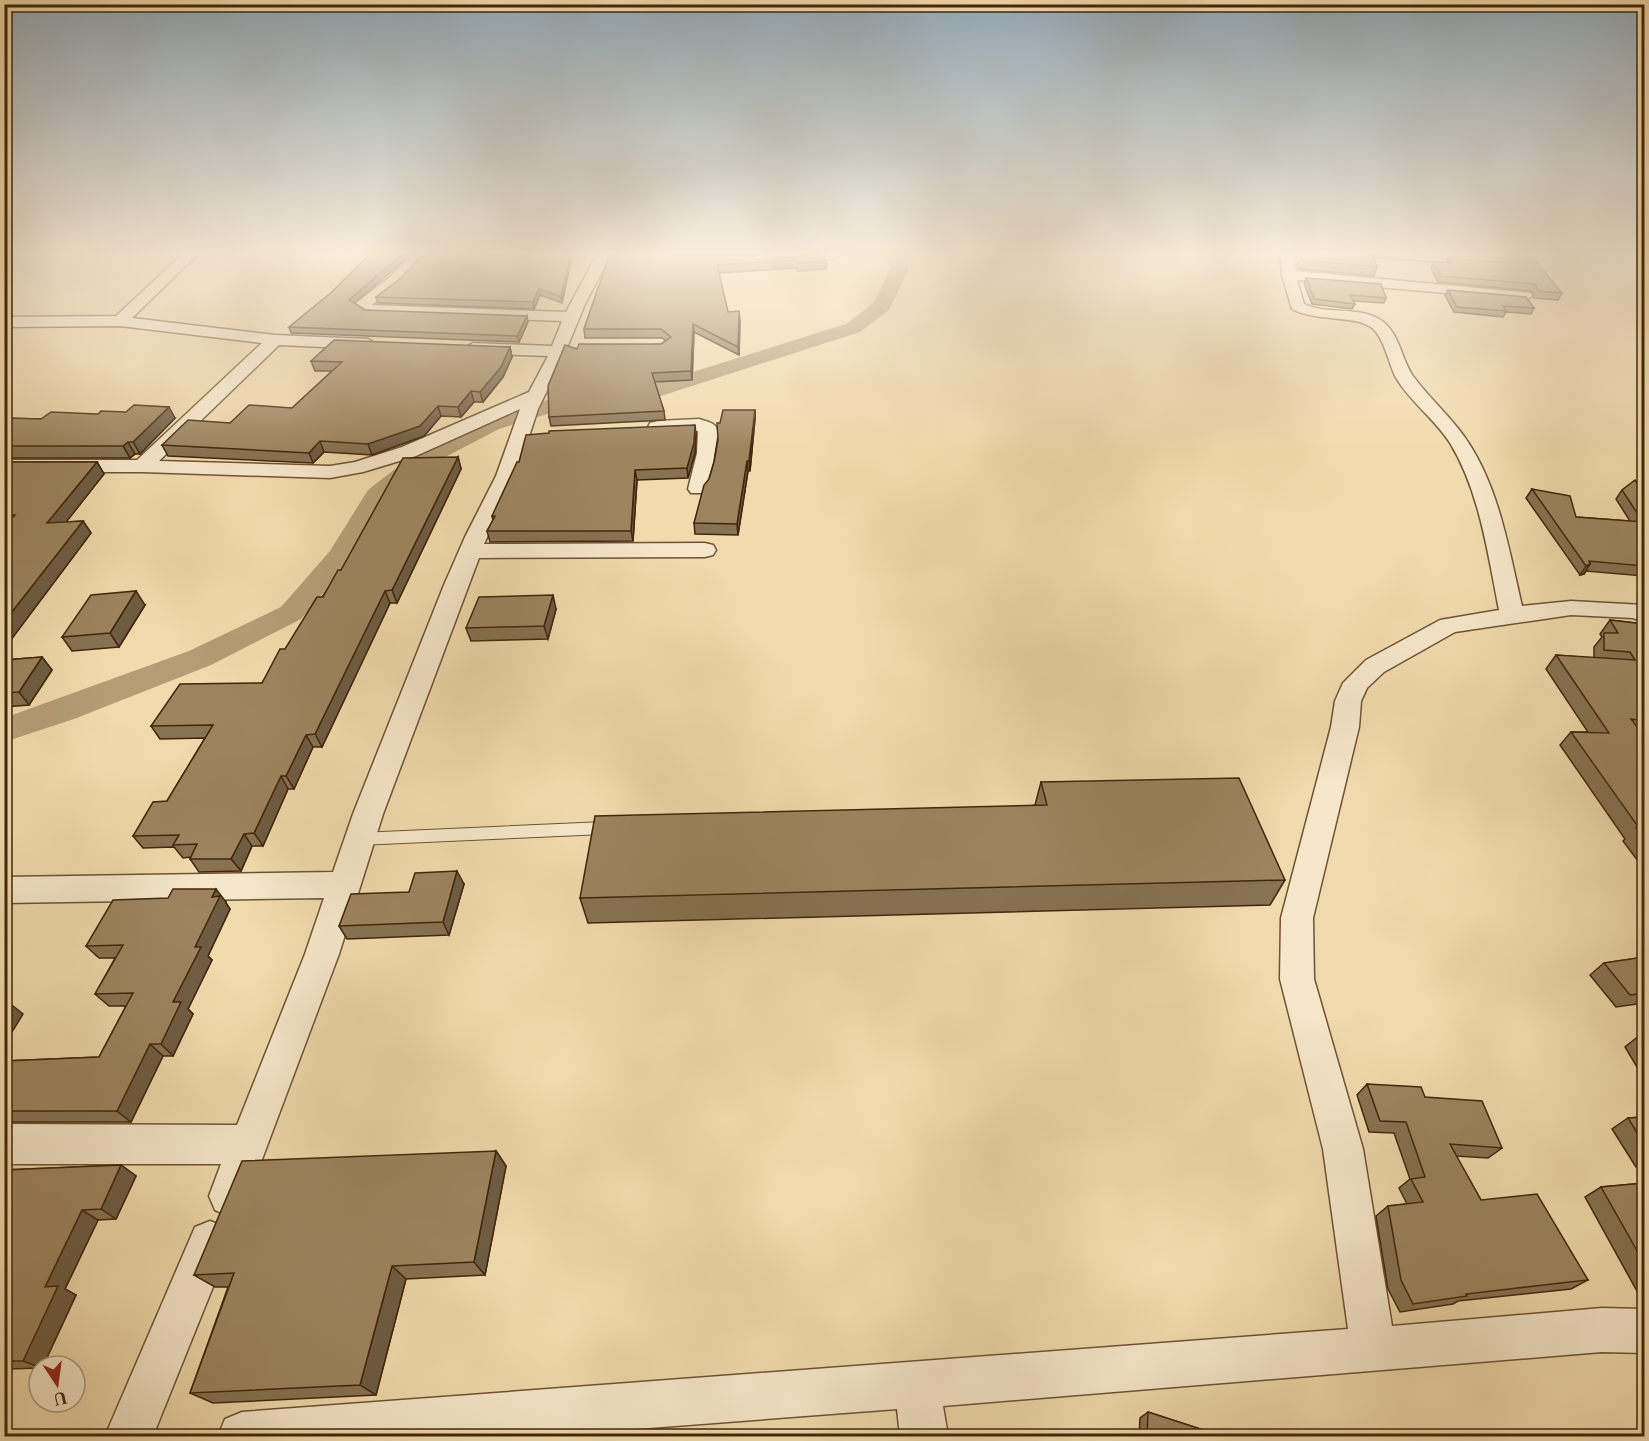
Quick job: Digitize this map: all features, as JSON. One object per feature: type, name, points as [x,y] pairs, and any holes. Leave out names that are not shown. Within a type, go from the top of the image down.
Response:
[{"type":"street","points":[[120,321],[123,318]]},
{"type":"street","points":[[129,1437],[250,1145],[322,954],[359,839],[470,551],[506,476],[572,318]]},
{"type":"street","points":[[1366,318],[1377,323],[1383,329],[1404,376],[1458,441],[1472,466],[1491,520],[1512,615]]},
{"type":"street","points":[[4,322],[120,321],[275,340],[381,344]]},
{"type":"street","points":[[142,466],[275,340]]},
{"type":"street","points":[[452,347],[560,348],[583,345]]},
{"type":"street","points":[[4,466],[142,466],[330,472],[370,465],[458,430],[530,420]]},
{"type":"street","points":[[639,428],[699,425],[707,428],[707,453],[698,489]]},
{"type":"street","points":[[470,551],[705,550]]},
{"type":"street","points":[[1373,1350],[1343,1149],[1297,979],[1297,918],[1346,727],[1348,701],[1356,683],[1375,666],[1449,625],[1571,608],[1637,611],[1644,614]]},
{"type":"street","points":[[4,890],[345,885]]},
{"type":"street","points":[[4,1144],[250,1145]]},
{"type":"street","points":[[242,1437],[1373,1350],[1602,1330],[1644,1331]]},
{"type":"street","points":[[916,1384],[924,1437]]},
{"type":"lane","points":[[359,839],[604,828]]},
{"type":"building","points":[[300,318],[526,318],[517,336],[289,327]]},
{"type":"building","points":[[588,318],[739,318],[738,347],[693,324],[691,371],[652,373],[664,411],[549,417],[548,386],[565,345],[577,349],[579,344],[661,344],[671,337],[661,329],[584,329]]},
{"type":"building","points":[[334,340],[510,347],[501,367],[480,392],[471,391],[458,407],[438,406],[420,426],[368,444],[320,441],[309,453],[162,445],[188,420],[230,423],[249,405],[292,408],[342,362],[311,361]]},
{"type":"building","points":[[134,405],[169,407],[133,442],[128,442],[123,446],[4,446],[4,418],[41,419],[51,412],[98,414],[101,411],[126,412]]},
{"type":"building","points":[[723,410],[755,410],[749,461],[747,461],[737,524],[694,523],[704,485],[709,479],[714,462],[718,440],[717,423],[720,423]]},
{"type":"building","points":[[695,425],[694,443],[687,468],[635,470],[631,531],[487,531],[517,462],[519,462],[526,435],[549,433],[549,431]]},
{"type":"building","points":[[458,457],[392,590],[385,591],[315,734],[306,735],[286,776],[281,776],[254,833],[244,834],[231,859],[190,859],[197,844],[173,845],[179,835],[133,836],[153,802],[167,801],[213,725],[151,726],[180,684],[262,683],[280,649],[285,649],[317,597],[323,597],[338,570],[341,570],[403,458]]},
{"type":"building","points":[[4,462],[97,462],[47,523],[83,521],[4,622],[4,527],[15,515],[4,515]]},
{"type":"building","points":[[1635,480],[1644,492],[1644,566],[1589,561],[1590,564],[1586,566],[1532,489],[1570,496],[1576,517],[1643,522],[1622,490]]},
{"type":"building","points":[[136,591],[110,633],[62,637],[91,595]]},
{"type":"building","points":[[553,595],[544,626],[466,628],[479,597]]},
{"type":"building","points":[[1610,620],[1644,624],[1644,721],[1631,719],[1644,736],[1644,839],[1636,828],[1639,828],[1571,732],[1609,733],[1556,655],[1635,660],[1630,652],[1604,650],[1604,633],[1618,633]]},
{"type":"building","points":[[42,657],[19,692],[4,693],[4,660]]},
{"type":"building","points":[[1239,778],[1285,880],[580,898],[595,816],[1047,805],[1041,782]]},
{"type":"building","points":[[457,871],[443,922],[339,926],[351,894],[409,892],[415,873]]},
{"type":"building","points":[[173,889],[216,889],[212,897],[220,896],[195,947],[201,947],[173,1002],[181,1002],[161,1044],[150,1044],[117,1111],[4,1111],[4,1061],[99,1057],[133,993],[95,994],[123,945],[86,946],[113,900],[168,898]]},
{"type":"building","points":[[1644,957],[1644,993],[1630,995],[1604,963]]},
{"type":"building","points":[[1367,1084],[1421,1087],[1425,1097],[1482,1101],[1502,1148],[1450,1144],[1481,1200],[1537,1194],[1588,1280],[1466,1294],[1467,1296],[1413,1304],[1401,1280],[1388,1206],[1423,1202],[1411,1179],[1425,1177],[1406,1122],[1380,1121]]},
{"type":"building","points":[[1644,1117],[1644,1144],[1628,1118]]},
{"type":"building","points":[[496,1151],[474,1262],[392,1266],[360,1385],[190,1393],[234,1273],[194,1275],[242,1161]]},
{"type":"building","points":[[121,1165],[101,1209],[82,1210],[45,1287],[58,1286],[23,1361],[4,1361],[4,1170]]},
{"type":"building","points":[[1644,1183],[1644,1263],[1601,1187]]},
{"type":"building","points":[[1148,1412],[1225,1437],[1147,1437]]},
{"type":"waterway","points":[[4,730],[62,711],[200,658],[291,613],[341,555],[377,495],[420,461],[491,424],[571,400],[653,391],[853,328],[866,318]]}]
